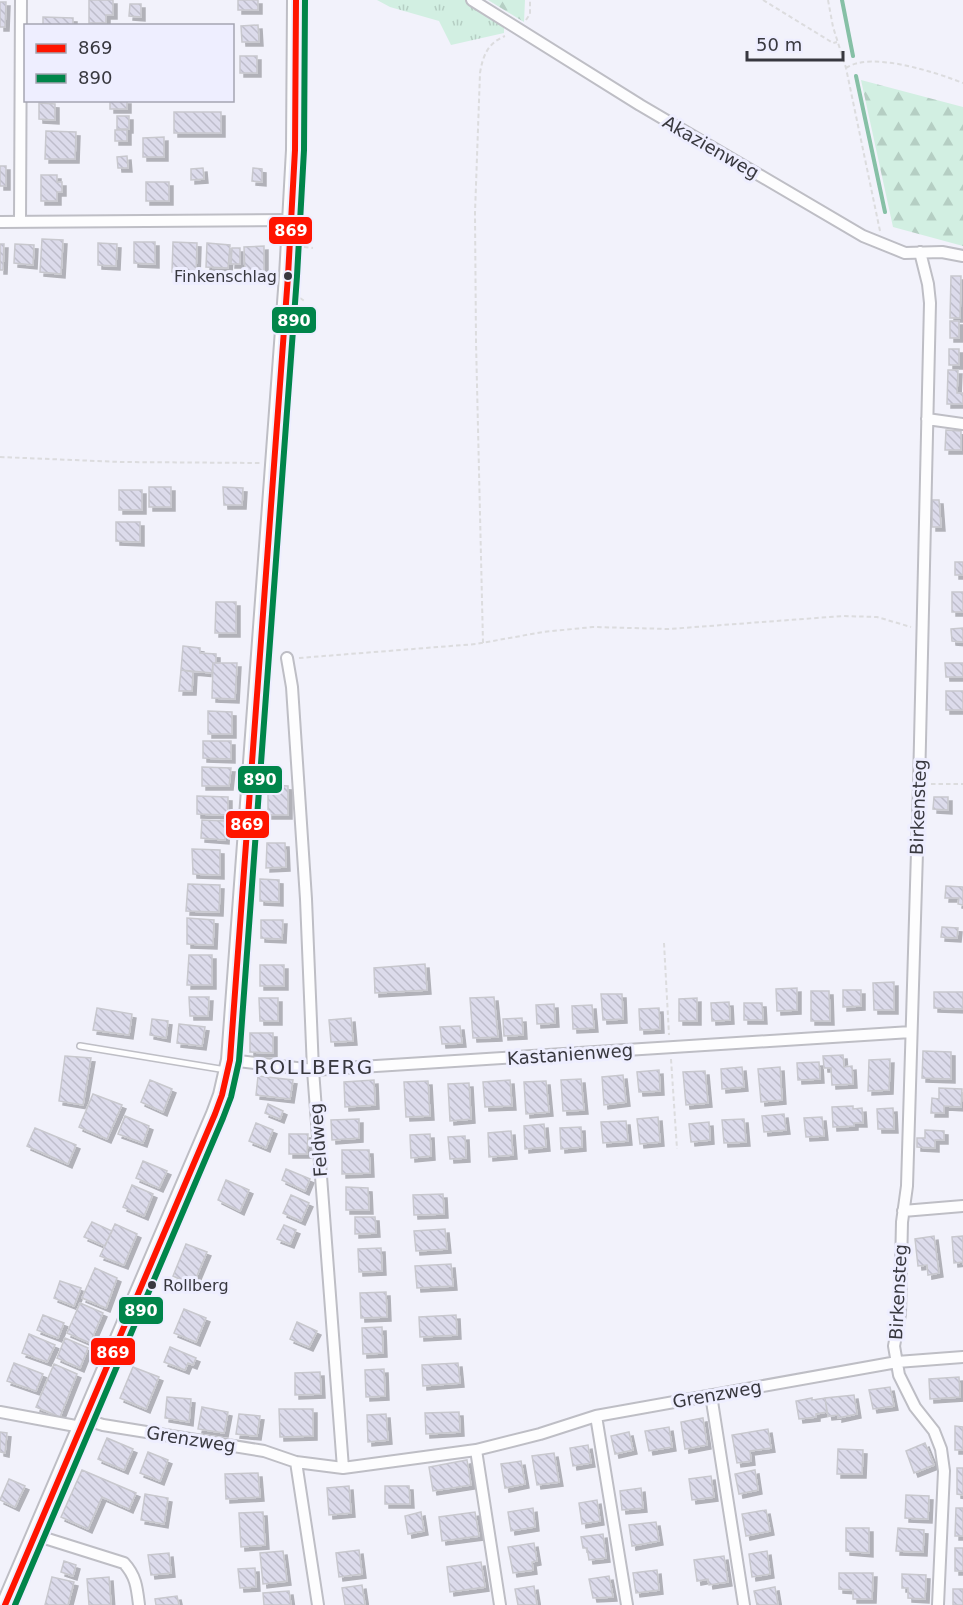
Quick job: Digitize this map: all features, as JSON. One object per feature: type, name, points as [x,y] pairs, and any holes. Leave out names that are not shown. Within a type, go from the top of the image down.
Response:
[{"type":"main road","points":[[5,1605],[215,1113],[229,1065],[291,220],[295,150],[296,0]]},
{"type":"street","points":[[20,222],[21,0]]},
{"type":"street","name":"Akazienweg","points":[[472,0],[650,111],[863,236],[905,253],[942,252],[963,256]]},
{"type":"street","points":[[0,222],[291,220]]},
{"type":"street","name":"Birkensteg","points":[[920,252],[930,303],[920,785],[907,1186],[903,1211],[900,1314],[894,1346],[898,1375],[906,1391],[934,1431],[941,1449],[944,1471],[938,1605]]},
{"type":"street","points":[[927,419],[963,424]]},
{"type":"street","name":"Feldweg","points":[[288,658],[306,899],[313,1070],[343,1468]]},
{"type":"street","name":"Kastanienweg","points":[[229,1065],[313,1070],[911,1032]]},
{"type":"street","points":[[903,1211],[963,1206]]},
{"type":"street","name":"Grenzweg","points":[[343,1468],[476,1450],[540,1434],[596,1416],[711,1395],[897,1362],[963,1357]]},
{"type":"street","points":[[711,1395],[744,1605]]},
{"type":"street","name":"Grenzweg","points":[[0,1412],[103,1425],[264,1451],[296,1462]]},
{"type":"street","points":[[596,1416],[627,1605]]},
{"type":"street","points":[[476,1450],[500,1605]]},
{"type":"street","points":[[318,1605],[296,1462],[343,1468]]},
{"type":"street","points":[[35,1535],[124,1563],[131,1570],[136,1581],[139,1605]]},
{"type":"lane","points":[[80,1046],[229,1065]]},
{"type":"path","points":[[483,643],[476,307],[480,72],[482,58],[488,47],[497,39],[518,30],[530,14],[530,0]]},
{"type":"path","points":[[763,0],[832,43],[837,42]]},
{"type":"path","points":[[828,0],[837,42],[846,68],[882,245]]},
{"type":"path","points":[[846,68],[853,63],[866,62],[911,66],[963,82]]},
{"type":"path","points":[[0,457],[120,462],[274,463]]},
{"type":"path","points":[[288,658],[483,643],[543,632],[593,627],[669,629],[843,616],[877,617],[922,630]]},
{"type":"path","points":[[920,785],[963,784]]},
{"type":"green space","points":[[377,0],[466,0],[504,26],[504,33],[451,45],[439,21],[390,7]]},
{"type":"green space","points":[[488,0],[525,0],[524,22]]},
{"type":"green space","points":[[861,80],[963,107],[963,246],[893,227]]},
{"type":"building","points":[[89,0],[113,0],[113,15],[106,15],[106,23],[89,23]]},
{"type":"building","points":[[238,0],[258,0],[258,10],[238,10]]},
{"type":"building","points":[[0,2],[6,2],[5,27],[0,27]]},
{"type":"building","points":[[130,4],[141,4],[141,17],[129,16]]},
{"type":"building","points":[[43,17],[73,18],[73,24],[43,24]]},
{"type":"building","points":[[258,25],[259,42],[242,42],[241,26]]},
{"type":"building","points":[[240,56],[257,56],[257,73],[240,73]]},
{"type":"building","points":[[110,102],[127,102],[127,109],[110,109]]},
{"type":"building","points":[[39,103],[55,104],[55,120],[39,119]]},
{"type":"building","points":[[174,112],[221,112],[221,133],[174,133]]},
{"type":"building","points":[[117,116],[129,116],[129,129],[117,129]]},
{"type":"building","points":[[115,130],[127,130],[127,141],[115,141]]},
{"type":"building","points":[[46,131],[76,132],[75,159],[45,159]]},
{"type":"building","points":[[164,137],[164,157],[143,157],[143,138]]},
{"type":"building","points":[[127,156],[128,168],[118,168],[117,157]]},
{"type":"building","points":[[0,166],[6,166],[6,186],[0,186]]},
{"type":"building","points":[[203,168],[204,179],[191,180],[191,169]]},
{"type":"building","points":[[253,168],[262,169],[262,182],[252,181]]},
{"type":"building","points":[[41,175],[57,175],[57,182],[62,182],[62,192],[57,192],[57,201],[41,201]]},
{"type":"building","points":[[146,182],[169,182],[169,201],[146,201]]},
{"type":"building","points":[[42,239],[63,240],[61,274],[40,272]]},
{"type":"building","points":[[134,242],[155,242],[155,264],[134,263]]},
{"type":"building","points":[[173,242],[197,243],[196,273],[172,272]]},
{"type":"building","points":[[98,243],[117,244],[116,266],[98,265]]},
{"type":"building","points":[[207,243],[230,245],[228,268],[206,267]]},
{"type":"building","points":[[0,244],[4,244],[3,270],[0,270]]},
{"type":"building","points":[[15,244],[34,245],[33,265],[14,263]]},
{"type":"building","points":[[264,246],[264,272],[245,272],[244,247]]},
{"type":"building","points":[[232,248],[240,248],[240,264],[231,264]]},
{"type":"building","points":[[951,276],[961,276],[960,318],[950,318]]},
{"type":"building","points":[[950,321],[959,321],[959,338],[950,338]]},
{"type":"building","points":[[949,349],[959,349],[959,365],[949,365]]},
{"type":"building","points":[[948,370],[958,370],[957,393],[963,393],[963,404],[947,404]]},
{"type":"building","points":[[946,430],[961,431],[961,450],[945,450]]},
{"type":"building","points":[[149,487],[171,487],[171,507],[149,507]]},
{"type":"building","points":[[223,487],[243,488],[242,505],[224,505]]},
{"type":"building","points":[[119,490],[142,490],[142,510],[119,510]]},
{"type":"building","points":[[932,500],[939,500],[941,527],[932,527]]},
{"type":"building","points":[[116,522],[140,522],[140,542],[116,541]]},
{"type":"building","points":[[955,562],[963,562],[963,575],[955,575]]},
{"type":"building","points":[[952,592],[963,592],[963,612],[952,612]]},
{"type":"building","points":[[216,602],[236,602],[236,633],[215,633]]},
{"type":"building","points":[[963,628],[963,642],[952,641],[951,629]]},
{"type":"building","points":[[183,646],[200,648],[200,653],[216,654],[216,663],[213,663],[212,673],[181,670]]},
{"type":"building","points":[[213,663],[237,663],[235,699],[212,698]]},
{"type":"building","points":[[945,663],[963,663],[963,677],[946,677]]},
{"type":"building","points":[[181,670],[193,672],[192,691],[179,691]]},
{"type":"building","points":[[946,691],[963,691],[963,710],[946,710]]},
{"type":"building","points":[[208,711],[232,712],[232,734],[208,734]]},
{"type":"building","points":[[203,741],[231,741],[231,759],[203,758]]},
{"type":"building","points":[[202,767],[231,768],[229,786],[202,786]]},
{"type":"building","points":[[268,785],[288,786],[288,815],[268,815]]},
{"type":"building","points":[[197,796],[228,797],[228,815],[197,814]]},
{"type":"building","points":[[934,797],[948,797],[948,810],[933,809]]},
{"type":"building","points":[[202,820],[226,821],[225,840],[201,838]]},
{"type":"building","points":[[267,843],[285,843],[286,867],[266,868]]},
{"type":"building","points":[[192,849],[220,850],[220,875],[193,874]]},
{"type":"building","points":[[260,879],[279,880],[279,902],[260,901]]},
{"type":"building","points":[[188,884],[220,885],[219,912],[186,911]]},
{"type":"building","points":[[946,886],[963,887],[963,905],[958,904],[959,898],[945,898]]},
{"type":"building","points":[[187,918],[214,920],[213,945],[187,944]]},
{"type":"building","points":[[261,920],[283,920],[282,939],[261,938]]},
{"type":"building","points":[[942,927],[958,928],[957,938],[941,937]]},
{"type":"building","points":[[189,955],[212,955],[212,985],[187,985]]},
{"type":"building","points":[[425,964],[427,990],[375,993],[374,968]]},
{"type":"building","points":[[260,965],[284,965],[284,986],[260,986]]},
{"type":"building","points":[[894,982],[894,1010],[874,1010],[873,983]]},
{"type":"building","points":[[797,988],[797,1010],[777,1011],[776,989]]},
{"type":"building","points":[[843,990],[861,990],[861,1006],[843,1007]]},
{"type":"building","points":[[811,991],[829,991],[830,1021],[811,1021]]},
{"type":"building","points":[[934,992],[963,992],[963,1009],[934,1008]]},
{"type":"building","points":[[601,994],[622,994],[623,1019],[603,1020]]},
{"type":"building","points":[[189,997],[209,997],[208,1016],[190,1016]]},
{"type":"building","points":[[494,997],[498,1037],[473,1038],[470,998]]},
{"type":"building","points":[[259,998],[278,998],[278,1021],[260,1021]]},
{"type":"building","points":[[697,998],[697,1021],[679,1021],[679,999]]},
{"type":"building","points":[[729,1002],[730,1020],[712,1021],[711,1003]]},
{"type":"building","points":[[744,1003],[762,1003],[763,1020],[744,1020]]},
{"type":"building","points":[[554,1004],[555,1023],[537,1024],[536,1005]]},
{"type":"building","points":[[592,1005],[594,1028],[573,1029],[572,1006]]},
{"type":"building","points":[[97,1008],[132,1014],[129,1035],[93,1030]]},
{"type":"building","points":[[659,1008],[660,1029],[640,1030],[639,1009]]},
{"type":"building","points":[[351,1018],[353,1041],[331,1042],[329,1020]]},
{"type":"building","points":[[522,1018],[523,1035],[504,1036],[503,1019]]},
{"type":"building","points":[[152,1019],[168,1021],[166,1038],[150,1035]]},
{"type":"building","points":[[179,1024],[205,1027],[202,1046],[177,1043]]},
{"type":"building","points":[[460,1026],[462,1043],[442,1044],[440,1027]]},
{"type":"building","points":[[250,1033],[273,1033],[273,1053],[250,1052]]},
{"type":"building","points":[[923,1051],[951,1052],[951,1079],[922,1078]]},
{"type":"building","points":[[843,1055],[844,1067],[852,1066],[853,1084],[832,1085],[831,1068],[824,1068],[823,1056]]},
{"type":"building","points":[[65,1056],[91,1058],[83,1105],[59,1101]]},
{"type":"building","points":[[890,1059],[889,1090],[868,1091],[869,1060]]},
{"type":"building","points":[[819,1062],[820,1079],[798,1080],[797,1063]]},
{"type":"building","points":[[742,1067],[744,1087],[722,1089],[721,1069]]},
{"type":"building","points":[[780,1067],[782,1100],[761,1102],[758,1069]]},
{"type":"building","points":[[659,1070],[660,1091],[639,1092],[637,1072]]},
{"type":"building","points":[[705,1071],[708,1103],[686,1105],[683,1072]]},
{"type":"building","points":[[623,1075],[626,1102],[604,1105],[602,1077]]},
{"type":"building","points":[[258,1076],[293,1080],[290,1099],[256,1095]]},
{"type":"building","points":[[581,1079],[584,1110],[563,1111],[561,1080]]},
{"type":"building","points":[[150,1080],[172,1089],[163,1112],[141,1102]]},
{"type":"building","points":[[374,1080],[375,1105],[345,1107],[344,1082]]},
{"type":"building","points":[[510,1080],[512,1106],[485,1107],[483,1082]]},
{"type":"building","points":[[428,1081],[430,1116],[406,1117],[404,1082]]},
{"type":"building","points":[[546,1081],[549,1112],[526,1114],[524,1082]]},
{"type":"building","points":[[469,1083],[471,1119],[450,1121],[448,1084]]},
{"type":"building","points":[[939,1088],[962,1089],[961,1107],[944,1106],[944,1113],[931,1113],[932,1098],[939,1099]]},
{"type":"building","points":[[93,1094],[122,1105],[107,1139],[79,1127]]},
{"type":"building","points":[[268,1104],[283,1111],[280,1119],[265,1113]]},
{"type":"building","points":[[853,1106],[853,1109],[862,1108],[863,1123],[833,1127],[832,1107]]},
{"type":"building","points":[[893,1108],[894,1129],[878,1129],[877,1109]]},
{"type":"building","points":[[784,1114],[786,1130],[764,1132],[762,1116]]},
{"type":"building","points":[[125,1116],[149,1126],[143,1143],[118,1134]]},
{"type":"building","points":[[658,1117],[660,1142],[640,1144],[637,1119]]},
{"type":"building","points":[[822,1117],[824,1136],[806,1137],[804,1118]]},
{"type":"building","points":[[359,1119],[359,1138],[332,1140],[331,1120]]},
{"type":"building","points":[[744,1119],[746,1142],[724,1143],[722,1120]]},
{"type":"building","points":[[626,1121],[628,1141],[603,1143],[601,1122]]},
{"type":"building","points":[[709,1122],[710,1140],[691,1142],[689,1124]]},
{"type":"building","points":[[256,1123],[273,1130],[266,1148],[249,1141]]},
{"type":"building","points":[[544,1124],[546,1147],[525,1149],[524,1126]]},
{"type":"building","points":[[581,1127],[582,1147],[561,1149],[560,1128]]},
{"type":"building","points":[[35,1128],[76,1145],[68,1164],[27,1146]]},
{"type":"building","points":[[925,1130],[944,1131],[944,1140],[935,1140],[935,1148],[917,1147],[917,1138],[925,1138]]},
{"type":"building","points":[[511,1131],[513,1155],[489,1157],[488,1133]]},
{"type":"building","points":[[289,1134],[308,1134],[307,1154],[289,1154]]},
{"type":"building","points":[[430,1134],[431,1156],[411,1158],[410,1135]]},
{"type":"building","points":[[465,1136],[466,1158],[450,1159],[448,1137]]},
{"type":"building","points":[[342,1150],[369,1150],[370,1173],[342,1174]]},
{"type":"building","points":[[143,1161],[167,1171],[159,1188],[136,1178]]},
{"type":"building","points":[[286,1169],[310,1179],[305,1191],[282,1180]]},
{"type":"building","points":[[226,1180],[249,1190],[240,1211],[218,1200]]},
{"type":"building","points":[[132,1185],[153,1194],[144,1216],[123,1207]]},
{"type":"building","points":[[346,1187],[368,1188],[369,1210],[346,1210]]},
{"type":"building","points":[[443,1194],[444,1214],[414,1215],[413,1195]]},
{"type":"building","points":[[291,1195],[309,1203],[301,1221],[283,1213]]},
{"type":"building","points":[[355,1217],[375,1217],[376,1233],[355,1234]]},
{"type":"building","points":[[92,1222],[112,1231],[105,1246],[84,1237]]},
{"type":"building","points":[[115,1224],[137,1234],[124,1265],[100,1256]]},
{"type":"building","points":[[284,1225],[296,1230],[290,1244],[277,1239]]},
{"type":"building","points":[[445,1229],[447,1249],[416,1251],[414,1231]]},
{"type":"building","points":[[934,1236],[939,1273],[928,1275],[927,1265],[918,1266],[915,1239]]},
{"type":"building","points":[[963,1236],[963,1262],[954,1263],[952,1237]]},
{"type":"building","points":[[186,1244],[207,1252],[193,1285],[173,1276]]},
{"type":"building","points":[[381,1248],[382,1271],[359,1272],[358,1249]]},
{"type":"building","points":[[451,1264],[453,1286],[417,1288],[415,1266]]},
{"type":"building","points":[[95,1268],[117,1278],[106,1308],[82,1298]]},
{"type":"building","points":[[60,1281],[81,1288],[74,1306],[54,1298]]},
{"type":"building","points":[[386,1292],[387,1317],[361,1318],[360,1293]]},
{"type":"building","points":[[80,1303],[103,1313],[90,1343],[67,1333]]},
{"type":"building","points":[[184,1309],[206,1318],[196,1342],[174,1333]]},
{"type":"building","points":[[43,1315],[64,1323],[58,1338],[37,1330]]},
{"type":"building","points":[[456,1315],[457,1335],[420,1337],[419,1317]]},
{"type":"building","points":[[297,1322],[317,1331],[309,1347],[290,1339]]},
{"type":"building","points":[[382,1327],[383,1353],[363,1354],[362,1328]]},
{"type":"building","points":[[29,1334],[55,1345],[47,1362],[22,1353]]},
{"type":"building","points":[[65,1338],[88,1348],[80,1368],[57,1358]]},
{"type":"building","points":[[170,1347],[196,1358],[193,1365],[188,1363],[185,1370],[164,1362]]},
{"type":"building","points":[[14,1363],[43,1374],[36,1391],[7,1381]]},
{"type":"building","points":[[458,1363],[460,1383],[423,1386],[422,1365]]},
{"type":"building","points":[[54,1364],[77,1374],[60,1417],[36,1407]]},
{"type":"building","points":[[133,1367],[159,1377],[146,1409],[120,1398]]},
{"type":"building","points":[[384,1369],[385,1396],[366,1397],[365,1370]]},
{"type":"building","points":[[320,1372],[321,1394],[295,1395],[295,1373]]},
{"type":"building","points":[[959,1377],[960,1397],[930,1399],[929,1379]]},
{"type":"building","points":[[890,1387],[894,1406],[873,1409],[869,1390]]},
{"type":"building","points":[[854,1395],[857,1414],[838,1418],[838,1415],[828,1416],[825,1398]]},
{"type":"building","points":[[167,1397],[191,1399],[189,1422],[165,1418]]},
{"type":"building","points":[[812,1398],[812,1400],[825,1398],[827,1412],[816,1414],[816,1417],[799,1419],[796,1401]]},
{"type":"building","points":[[202,1407],[228,1412],[224,1433],[198,1429]]},
{"type":"building","points":[[279,1409],[313,1409],[313,1436],[280,1437]]},
{"type":"building","points":[[459,1412],[460,1432],[426,1434],[425,1413]]},
{"type":"building","points":[[239,1414],[260,1416],[257,1436],[236,1434]]},
{"type":"building","points":[[386,1414],[388,1440],[368,1442],[367,1415]]},
{"type":"building","points":[[703,1418],[707,1445],[685,1449],[681,1422]]},
{"type":"building","points":[[955,1426],[963,1427],[963,1450],[955,1450]]},
{"type":"building","points":[[669,1427],[672,1447],[649,1451],[645,1431]]},
{"type":"building","points":[[768,1429],[771,1448],[750,1451],[751,1461],[737,1463],[732,1435]]},
{"type":"building","points":[[0,1432],[7,1433],[5,1453],[0,1452]]},
{"type":"building","points":[[629,1432],[633,1450],[615,1454],[611,1436]]},
{"type":"building","points":[[107,1438],[133,1449],[124,1470],[98,1459]]},
{"type":"building","points":[[925,1443],[934,1465],[914,1473],[906,1451]]},
{"type":"building","points":[[588,1445],[591,1463],[573,1466],[570,1448]]},
{"type":"building","points":[[838,1449],[863,1450],[862,1474],[837,1474]]},
{"type":"building","points":[[148,1452],[168,1460],[160,1481],[140,1473]]},
{"type":"building","points":[[554,1453],[559,1482],[537,1485],[532,1456]]},
{"type":"building","points":[[467,1460],[471,1485],[433,1491],[429,1467]]},
{"type":"building","points":[[521,1461],[525,1484],[505,1488],[501,1464]]},
{"type":"building","points":[[957,1468],[963,1468],[963,1495],[957,1494]]},
{"type":"building","points":[[82,1470],[136,1493],[129,1509],[102,1497],[88,1529],[61,1517]]},
{"type":"building","points":[[755,1470],[758,1490],[739,1494],[735,1474]]},
{"type":"building","points":[[258,1473],[260,1497],[226,1499],[225,1474]]},
{"type":"building","points":[[711,1476],[714,1497],[692,1500],[689,1479]]},
{"type":"building","points":[[9,1479],[25,1486],[15,1507],[0,1500]]},
{"type":"building","points":[[349,1486],[351,1513],[329,1515],[327,1488]]},
{"type":"building","points":[[385,1486],[409,1486],[410,1504],[385,1504]]},
{"type":"building","points":[[641,1488],[643,1508],[622,1510],[620,1491]]},
{"type":"building","points":[[145,1494],[168,1498],[164,1524],[141,1520]]},
{"type":"building","points":[[906,1495],[929,1496],[928,1519],[905,1518]]},
{"type":"building","points":[[597,1500],[600,1521],[582,1524],[579,1503]]},
{"type":"building","points":[[533,1508],[535,1527],[511,1531],[508,1512]]},
{"type":"building","points":[[956,1508],[963,1508],[963,1536],[955,1536]]},
{"type":"building","points":[[766,1510],[770,1531],[746,1536],[742,1514]]},
{"type":"building","points":[[263,1512],[265,1545],[241,1547],[239,1513]]},
{"type":"building","points":[[421,1512],[424,1531],[408,1534],[405,1516]]},
{"type":"building","points":[[475,1512],[479,1536],[442,1541],[439,1517]]},
{"type":"building","points":[[656,1522],[659,1541],[632,1546],[629,1525]]},
{"type":"building","points":[[846,1528],[869,1528],[869,1553],[846,1551]]},
{"type":"building","points":[[898,1528],[924,1530],[923,1552],[896,1551]]},
{"type":"building","points":[[603,1534],[606,1558],[589,1560],[587,1548],[583,1548],[581,1537]]},
{"type":"building","points":[[534,1543],[537,1561],[532,1562],[533,1570],[513,1573],[508,1547]]},
{"type":"building","points":[[955,1548],[963,1548],[963,1571],[955,1571]]},
{"type":"building","points":[[359,1550],[362,1574],[339,1577],[336,1553]]},
{"type":"building","points":[[283,1551],[287,1581],[263,1584],[260,1553]]},
{"type":"building","points":[[767,1551],[770,1574],[752,1577],[749,1554]]},
{"type":"building","points":[[169,1553],[171,1573],[151,1575],[148,1555]]},
{"type":"building","points":[[724,1556],[728,1582],[709,1585],[708,1579],[697,1581],[694,1560]]},
{"type":"building","points":[[64,1561],[76,1565],[73,1576],[61,1572]]},
{"type":"building","points":[[481,1562],[485,1587],[450,1592],[447,1567]]},
{"type":"building","points":[[255,1568],[256,1587],[240,1588],[238,1569]]},
{"type":"building","points":[[657,1570],[659,1590],[636,1593],[633,1573]]},
{"type":"building","points":[[839,1573],[873,1573],[872,1599],[853,1599],[853,1590],[839,1589]]},
{"type":"building","points":[[902,1574],[926,1575],[925,1599],[908,1598],[908,1588],[902,1588]]},
{"type":"building","points":[[609,1576],[613,1597],[593,1598],[589,1579]]},
{"type":"building","points":[[52,1577],[74,1582],[68,1605],[45,1605]]},
{"type":"building","points":[[109,1577],[111,1605],[89,1605],[87,1579]]},
{"type":"building","points":[[362,1585],[365,1605],[345,1605],[342,1588]]},
{"type":"building","points":[[534,1586],[537,1605],[518,1605],[515,1589]]},
{"type":"building","points":[[775,1587],[778,1605],[757,1605],[754,1591]]},
{"type":"building","points":[[953,1589],[963,1589],[963,1605],[953,1605]]},
{"type":"building","points":[[289,1591],[291,1605],[264,1605],[263,1593]]},
{"type":"building","points":[[177,1596],[179,1605],[156,1605],[155,1599]]},
{"type":"waterway","points":[[842,0],[853,56]]},
{"type":"waterway","points":[[856,76],[885,212]]},
{"type":"transit line","name":"869","points":[[5,1605],[215,1114],[230,1060],[288,276],[295,150],[296,0]]},
{"type":"transit line","name":"890","points":[[15,1605],[223,1118],[231,1097],[239,1061],[297,276],[304,150],[305,0]]},
{"type":"place","name":"Finkenschlag","points":[[288,276]]},
{"type":"place","name":"Rollberg","points":[[152,1285]]},
{"type":"district","name":"ROLLBERG","points":[[314,1067]]}]
